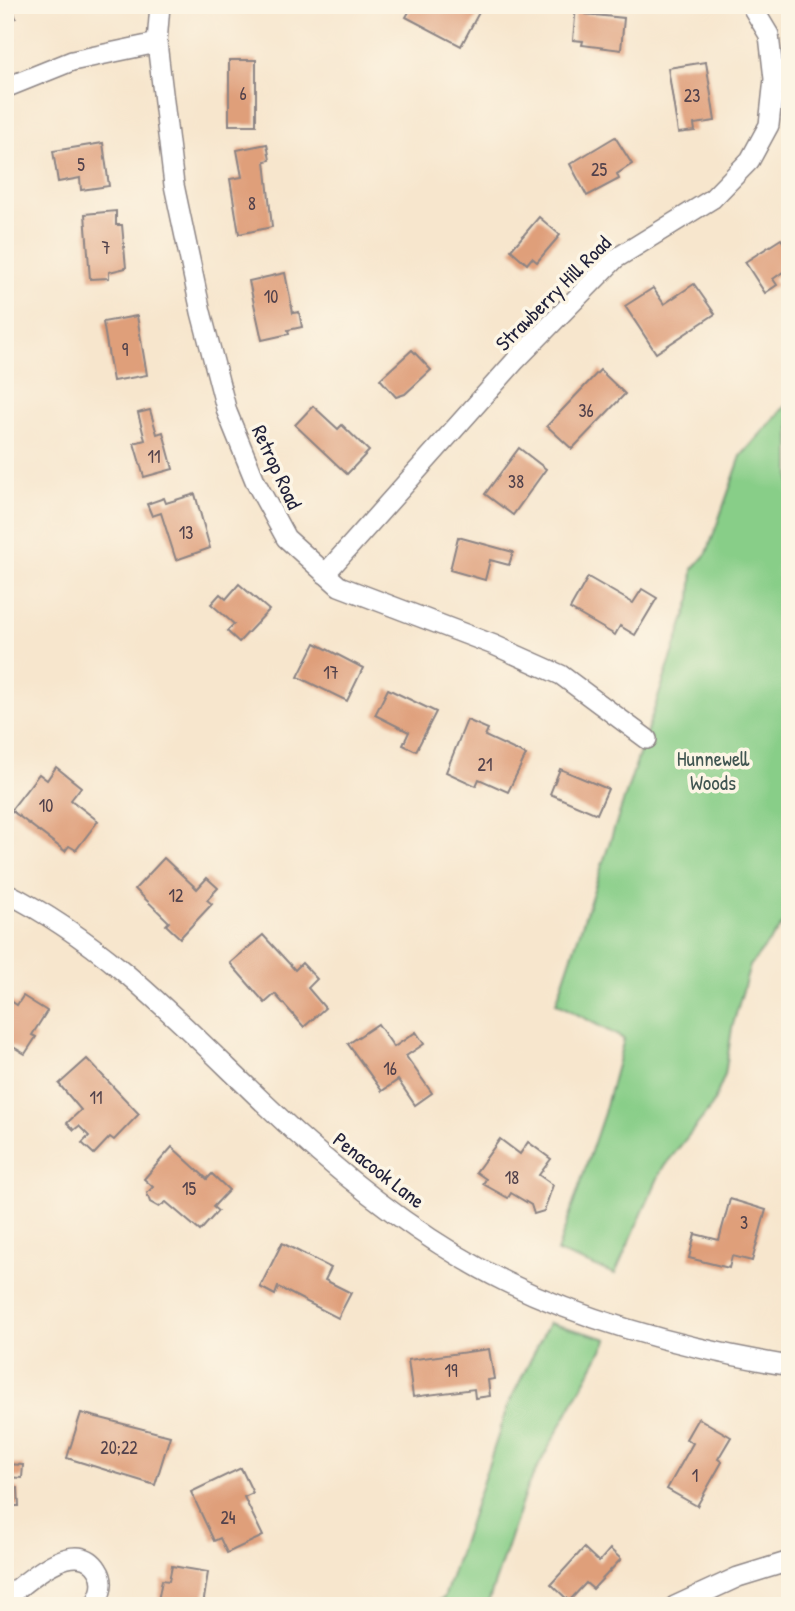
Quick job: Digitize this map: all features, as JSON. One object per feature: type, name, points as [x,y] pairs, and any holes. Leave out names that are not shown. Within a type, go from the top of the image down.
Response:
[{"type":"street","name":"Retrop Road","points":[[160,5],[157,43],[174,185],[201,312],[227,412],[256,483],[286,538],[339,586],[494,645],[561,675],[647,738]]},
{"type":"street","name":"Strawberry Hill Road","points":[[325,574],[516,360],[615,259],[712,199],[750,160],[769,125],[774,79],[769,35],[751,5]]},
{"type":"street","points":[[5,88],[72,61],[157,43]]},
{"type":"street","name":"Penacook Lane","points":[[5,892],[49,915],[92,945],[140,985],[332,1164],[402,1218],[474,1265],[539,1297],[622,1326],[709,1350],[790,1366]]},
{"type":"street","points":[[5,1599],[51,1564],[74,1558],[86,1560],[97,1568],[102,1578],[102,1591],[94,1606]]},
{"type":"street","points":[[675,1606],[738,1577],[790,1561]]},
{"type":"green space","name":"Hunnewell Woods","points":[[790,401],[790,915],[750,966],[732,1028],[725,1075],[712,1106],[662,1169],[615,1274],[557,1252],[604,1113],[624,1039],[556,1003],[691,599],[693,569],[707,553],[741,456]]},
{"type":"green space","points":[[549,1323],[608,1339],[527,1487],[487,1606],[428,1606],[444,1598],[509,1403]]},
{"type":"building","points":[[5,5],[11,5],[16,18],[5,22]]},
{"type":"building","points":[[229,5],[251,5],[250,13],[228,11]]},
{"type":"building","points":[[413,5],[483,5],[461,46],[406,17]]},
{"type":"building","points":[[576,6],[586,7],[585,14],[624,18],[621,50],[582,45],[583,41],[573,40]]},
{"type":"building","points":[[229,60],[256,60],[256,125],[229,125]]},
{"type":"building","points":[[706,62],[715,121],[694,124],[695,131],[678,133],[668,68]]},
{"type":"building","points":[[615,137],[632,164],[617,174],[619,179],[587,196],[570,164]]},
{"type":"building","points":[[103,143],[109,186],[81,190],[80,178],[58,182],[53,151]]},
{"type":"building","points":[[267,144],[270,160],[265,161],[272,227],[239,234],[230,179],[242,177],[237,150]]},
{"type":"building","points":[[116,211],[116,225],[122,225],[126,268],[109,272],[109,278],[90,279],[85,214]]},
{"type":"building","points":[[539,217],[560,235],[537,262],[532,258],[527,264],[511,250]]},
{"type":"building","points":[[781,239],[790,252],[790,267],[773,279],[777,285],[765,293],[745,262]]},
{"type":"building","points":[[285,273],[293,313],[299,312],[302,327],[288,330],[289,334],[262,340],[249,281]]},
{"type":"building","points":[[694,284],[715,314],[656,353],[625,306],[653,288],[664,304]]},
{"type":"building","points":[[137,316],[147,375],[113,381],[103,322]]},
{"type":"building","points":[[412,350],[431,370],[405,394],[396,397],[380,379]]},
{"type":"building","points":[[600,370],[625,394],[572,449],[547,426]]},
{"type":"building","points":[[313,406],[338,429],[342,425],[369,451],[347,474],[295,425]]},
{"type":"building","points":[[150,410],[157,434],[163,432],[173,469],[144,477],[134,443],[145,440],[138,413]]},
{"type":"building","points":[[519,448],[546,469],[513,515],[485,494]]},
{"type":"building","points":[[195,494],[210,548],[176,560],[161,513],[152,516],[147,504],[164,498],[166,503]]},
{"type":"building","points":[[458,537],[513,552],[509,565],[490,560],[485,580],[450,570]]},
{"type":"building","points":[[588,577],[633,603],[642,589],[657,598],[635,635],[620,626],[615,635],[570,609]]},
{"type":"building","points":[[239,584],[269,610],[239,642],[227,631],[234,624],[211,604],[220,594],[226,599]]},
{"type":"building","points":[[315,643],[363,668],[347,701],[298,677]]},
{"type":"building","points":[[388,689],[436,712],[416,751],[403,745],[409,732],[375,715]]},
{"type":"building","points":[[467,720],[488,729],[485,736],[526,755],[508,792],[479,779],[476,786],[446,772]]},
{"type":"building","points":[[56,767],[81,787],[71,800],[98,821],[76,850],[69,846],[65,851],[11,810],[39,774],[47,780]]},
{"type":"building","points":[[560,769],[608,789],[597,814],[550,794]]},
{"type":"building","points":[[164,858],[197,889],[207,878],[218,888],[207,900],[212,904],[180,938],[166,925],[169,922],[135,889]]},
{"type":"building","points":[[263,935],[295,970],[302,963],[317,979],[308,988],[325,1008],[304,1027],[275,994],[265,1003],[230,963]]},
{"type":"building","points":[[23,996],[47,1011],[32,1035],[36,1037],[25,1054],[5,1042],[5,997],[17,1005]]},
{"type":"building","points":[[378,1024],[394,1047],[416,1032],[424,1044],[406,1056],[432,1093],[415,1105],[398,1080],[382,1091],[348,1044]]},
{"type":"building","points":[[87,1059],[139,1114],[114,1140],[110,1137],[94,1154],[82,1143],[89,1136],[79,1126],[74,1130],[67,1123],[81,1110],[59,1084]]},
{"type":"building","points":[[500,1139],[520,1154],[528,1142],[551,1159],[539,1175],[553,1185],[544,1211],[534,1214],[531,1205],[511,1193],[508,1198],[483,1184],[486,1179],[476,1172]]},
{"type":"building","points":[[172,1147],[207,1179],[212,1174],[229,1190],[213,1207],[218,1211],[200,1231],[166,1202],[159,1207],[150,1202],[147,1193],[153,1187],[144,1179]]},
{"type":"building","points":[[730,1199],[766,1210],[752,1261],[732,1256],[729,1268],[689,1258],[695,1234],[719,1240]]},
{"type":"building","points":[[282,1243],[331,1268],[325,1280],[351,1293],[338,1318],[278,1287],[275,1295],[260,1287]]},
{"type":"building","points":[[489,1349],[494,1379],[488,1380],[490,1396],[475,1398],[474,1389],[413,1397],[408,1360]]},
{"type":"building","points":[[81,1413],[170,1436],[155,1485],[67,1458]]},
{"type":"building","points":[[698,1418],[731,1437],[718,1459],[722,1462],[697,1506],[667,1489],[693,1443],[686,1439]]},
{"type":"building","points":[[5,1464],[23,1465],[22,1478],[5,1477]]},
{"type":"building","points":[[241,1468],[253,1493],[244,1497],[263,1536],[227,1553],[220,1538],[214,1541],[191,1492]]},
{"type":"building","points":[[18,1488],[19,1506],[5,1506],[5,1489]]},
{"type":"building","points":[[584,1548],[599,1562],[610,1549],[621,1559],[593,1589],[586,1583],[569,1601],[551,1584]]},
{"type":"building","points":[[172,1566],[208,1572],[203,1606],[157,1606],[162,1580],[169,1581]]}]
